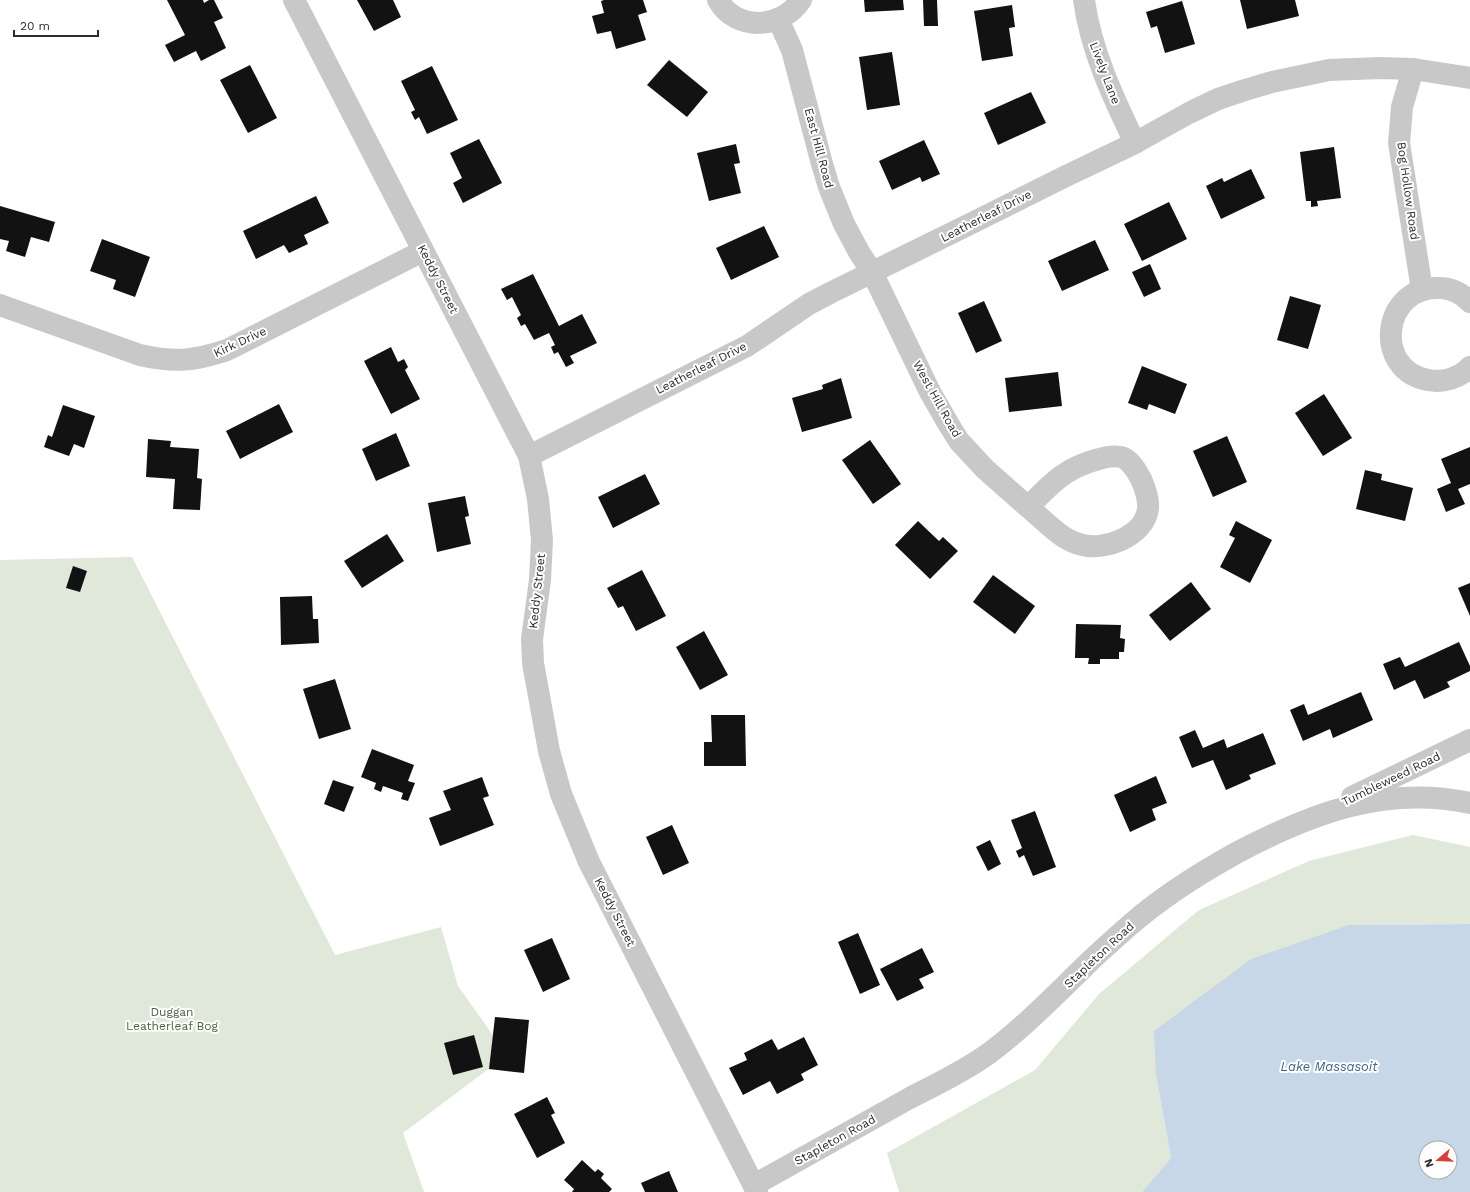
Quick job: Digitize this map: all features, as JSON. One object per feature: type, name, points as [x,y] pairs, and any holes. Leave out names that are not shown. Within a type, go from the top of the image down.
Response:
[{"type":"street","name":"Keddy Street","points":[[294,0],[529,456],[538,499],[542,540],[540,580],[532,640],[533,663],[549,751],[561,794],[589,862],[756,1188]]},
{"type":"street","points":[[718,0],[727,11],[738,18],[760,24],[778,19],[790,13],[797,7],[801,0]]},
{"type":"street","name":"Lively Lane","points":[[1084,0],[1089,29],[1100,65],[1136,143]]},
{"type":"street","name":"East Hill Road","points":[[778,19],[792,50],[822,164],[836,206],[853,242],[872,272]]},
{"type":"street","name":"Leatherleaf Drive","points":[[529,456],[747,346],[809,304],[1136,143],[1189,113],[1218,99],[1272,82],[1329,70],[1380,68],[1413,69],[1470,78]]},
{"type":"street","name":"Bog Hollow Road","points":[[1413,69],[1402,107],[1399,143],[1422,290]]},
{"type":"street","name":"Kirk Drive","points":[[0,305],[140,355],[159,359],[188,360],[207,357],[227,350],[423,251]]},
{"type":"street","name":"West Hill Road","points":[[872,272],[930,392],[952,430],[984,469],[1028,507],[1067,539],[1080,545],[1095,546],[1111,544],[1125,538],[1134,531],[1143,521],[1148,510],[1148,500],[1142,481],[1131,463],[1124,458],[1113,457],[1084,465],[1066,473],[1055,480],[1028,507]]},
{"type":"street","points":[[1470,302],[1460,294],[1443,288],[1422,290],[1407,297],[1396,313],[1392,323],[1391,334],[1394,352],[1403,368],[1421,379],[1442,381],[1453,378],[1470,367]]},
{"type":"street","name":"Tumbleweed Road","points":[[1312,817],[1470,740]]},
{"type":"street","name":"Stapleton Road","points":[[756,1188],[989,1054],[1025,1025],[1107,945],[1159,902],[1190,880],[1222,861],[1269,836],[1312,817],[1359,804],[1394,798],[1436,797],[1470,803]]},
{"type":"green space","name":"Duggan Leatherleaf Bog","points":[[132,557],[335,955],[441,927],[458,986],[507,1055],[403,1133],[424,1192],[0,1192],[0,560]]},
{"type":"green space","points":[[1413,835],[1470,847],[1470,924],[1349,925],[1156,1075],[1171,1158],[1142,1192],[899,1192],[887,1153],[1035,1070],[1099,994],[1199,910],[1309,861]]},
{"type":"water","name":"Lake Massasoit","points":[[1470,924],[1470,1192],[1142,1192],[1171,1158],[1156,1075],[1154,1031],[1251,959],[1349,925]]},
{"type":"building","points":[[167,0],[203,0],[204,3],[209,0],[214,0],[223,18],[214,22],[226,48],[201,61],[196,51],[174,62],[165,45],[185,35]]},
{"type":"building","points":[[357,0],[393,0],[401,17],[374,31]]},
{"type":"building","points":[[643,0],[647,12],[638,15],[646,40],[616,49],[611,31],[597,34],[592,16],[604,13],[601,1]]},
{"type":"building","points":[[864,0],[903,0],[904,10],[865,12]]},
{"type":"building","points":[[923,0],[937,0],[938,26],[924,26]]},
{"type":"building","points":[[1240,0],[1295,0],[1299,16],[1247,29]]},
{"type":"building","points":[[1182,1],[1195,44],[1165,53],[1157,26],[1151,28],[1146,12]]},
{"type":"building","points":[[1012,5],[1015,27],[1009,28],[1013,56],[982,61],[974,11]]},
{"type":"building","points":[[892,52],[900,105],[867,110],[859,57]]},
{"type":"building","points":[[669,60],[708,92],[687,117],[647,85]]},
{"type":"building","points":[[250,65],[277,118],[248,133],[220,80]]},
{"type":"building","points":[[432,66],[458,120],[427,134],[419,117],[415,120],[411,112],[415,110],[401,81]]},
{"type":"building","points":[[1031,92],[1046,123],[998,145],[984,113]]},
{"type":"building","points":[[479,139],[502,183],[463,203],[453,183],[462,178],[450,153]]},
{"type":"building","points":[[924,140],[940,174],[922,182],[920,177],[892,190],[879,161]]},
{"type":"building","points":[[736,144],[740,163],[734,164],[741,193],[709,201],[697,153]]},
{"type":"building","points":[[1334,147],[1341,198],[1317,201],[1318,206],[1311,207],[1311,201],[1306,201],[1300,152]]},
{"type":"building","points":[[1251,169],[1265,198],[1221,219],[1206,186],[1222,178],[1224,182]]},
{"type":"building","points":[[316,196],[329,223],[304,235],[308,244],[289,253],[284,245],[256,259],[243,231]]},
{"type":"building","points":[[1169,202],[1187,239],[1142,261],[1124,224]]},
{"type":"building","points":[[0,206],[55,222],[49,242],[31,237],[25,257],[6,251],[9,241],[0,239]]},
{"type":"building","points":[[764,226],[779,257],[731,280],[716,248]]},
{"type":"building","points":[[102,239],[150,257],[135,297],[113,289],[116,280],[90,271]]},
{"type":"building","points":[[1095,240],[1109,270],[1062,291],[1048,261]]},
{"type":"building","points":[[1150,264],[1161,289],[1144,297],[1132,272]]},
{"type":"building","points":[[533,274],[559,326],[582,314],[597,343],[570,356],[574,363],[566,367],[558,352],[554,354],[551,347],[555,345],[549,333],[534,340],[525,324],[521,326],[517,318],[521,315],[512,297],[507,300],[501,289]]},
{"type":"building","points":[[1290,296],[1321,305],[1308,349],[1277,340]]},
{"type":"building","points":[[984,301],[1002,341],[976,353],[958,313]]},
{"type":"building","points":[[391,347],[398,362],[404,359],[408,367],[405,370],[420,399],[391,414],[364,361]]},
{"type":"building","points":[[1142,366],[1187,384],[1175,414],[1149,404],[1147,410],[1128,403]]},
{"type":"building","points":[[1058,372],[1062,406],[1009,412],[1005,378]]},
{"type":"building","points":[[841,378],[852,418],[802,432],[792,398],[823,389],[822,385]]},
{"type":"building","points":[[1324,394],[1352,438],[1323,456],[1295,413]]},
{"type":"building","points":[[279,404],[293,432],[240,459],[226,431]]},
{"type":"building","points":[[63,405],[95,416],[84,448],[74,444],[69,456],[44,447],[48,435],[52,437]]},
{"type":"building","points":[[396,433],[410,466],[376,481],[362,449]]},
{"type":"building","points":[[1227,436],[1247,482],[1213,497],[1193,451]]},
{"type":"building","points":[[148,439],[171,441],[170,447],[199,449],[197,478],[202,479],[200,510],[173,509],[175,479],[146,477]]},
{"type":"building","points":[[870,440],[901,484],[873,504],[842,460]]},
{"type":"building","points":[[1470,447],[1470,484],[1458,489],[1465,504],[1446,512],[1437,489],[1451,483],[1441,459]]},
{"type":"building","points":[[1365,470],[1382,474],[1381,480],[1413,488],[1405,521],[1356,509]]},
{"type":"building","points":[[645,474],[660,504],[613,528],[598,497]]},
{"type":"building","points":[[465,496],[469,516],[465,517],[471,544],[437,552],[428,503]]},
{"type":"building","points":[[918,521],[939,541],[943,537],[958,551],[930,579],[895,545]]},
{"type":"building","points":[[1236,521],[1272,540],[1250,583],[1220,567],[1235,538],[1229,535]]},
{"type":"building","points":[[387,534],[404,561],[362,588],[344,561]]},
{"type":"building","points":[[73,566],[87,571],[80,592],[66,588]]},
{"type":"building","points":[[642,570],[666,616],[636,631],[623,606],[618,608],[607,588]]},
{"type":"building","points":[[993,575],[1035,606],[1015,634],[973,602]]},
{"type":"building","points":[[1191,582],[1211,609],[1170,641],[1149,615]]},
{"type":"building","points":[[1470,583],[1470,616],[1458,588]]},
{"type":"building","points":[[312,596],[313,619],[318,619],[319,643],[281,645],[280,597]]},
{"type":"building","points":[[1076,624],[1121,625],[1120,638],[1125,639],[1124,652],[1119,652],[1119,659],[1100,659],[1100,664],[1088,664],[1089,658],[1075,658]]},
{"type":"building","points":[[704,631],[728,675],[700,690],[676,647]]},
{"type":"building","points":[[1459,642],[1470,666],[1470,671],[1447,682],[1450,687],[1424,699],[1415,680],[1394,690],[1383,664],[1400,657],[1405,667]]},
{"type":"building","points":[[335,679],[351,729],[319,739],[303,689]]},
{"type":"building","points":[[1361,692],[1373,720],[1333,738],[1330,729],[1303,741],[1290,710],[1304,704],[1308,715]]},
{"type":"building","points":[[711,715],[745,715],[746,766],[704,766],[704,742],[712,742]]},
{"type":"building","points":[[1195,730],[1203,748],[1224,739],[1227,748],[1263,733],[1276,764],[1249,775],[1251,779],[1226,790],[1213,760],[1192,768],[1179,737]]},
{"type":"building","points":[[372,749],[414,765],[408,781],[415,783],[408,801],[401,799],[403,793],[383,786],[381,792],[374,789],[376,783],[361,777]]},
{"type":"building","points":[[1156,776],[1167,803],[1152,809],[1156,820],[1130,832],[1114,795]]},
{"type":"building","points":[[482,777],[489,796],[483,798],[494,825],[440,846],[429,818],[451,810],[443,791]]},
{"type":"building","points":[[333,780],[354,787],[344,812],[324,804]]},
{"type":"building","points":[[1035,811],[1056,867],[1033,876],[1024,855],[1019,858],[1016,851],[1022,848],[1011,820]]},
{"type":"building","points":[[672,825],[689,863],[663,875],[646,837]]},
{"type":"building","points":[[990,840],[1001,864],[988,871],[976,847]]},
{"type":"building","points":[[858,933],[880,985],[860,994],[838,942]]},
{"type":"building","points":[[552,938],[570,979],[543,992],[524,950]]},
{"type":"building","points":[[922,948],[934,972],[919,979],[924,988],[897,1001],[880,969]]},
{"type":"building","points":[[495,1017],[529,1020],[524,1073],[489,1069]]},
{"type":"building","points":[[474,1035],[483,1067],[453,1075],[444,1043]]},
{"type":"building","points":[[804,1037],[818,1065],[801,1074],[804,1080],[777,1094],[770,1081],[743,1095],[729,1068],[747,1060],[744,1053],[772,1039],[778,1050]]},
{"type":"building","points":[[547,1097],[555,1113],[551,1115],[565,1143],[537,1158],[514,1114]]},
{"type":"building","points":[[582,1160],[595,1172],[598,1169],[604,1174],[601,1178],[612,1189],[609,1192],[572,1192],[574,1189],[564,1180]]},
{"type":"building","points":[[669,1171],[678,1192],[645,1192],[641,1183]]}]
